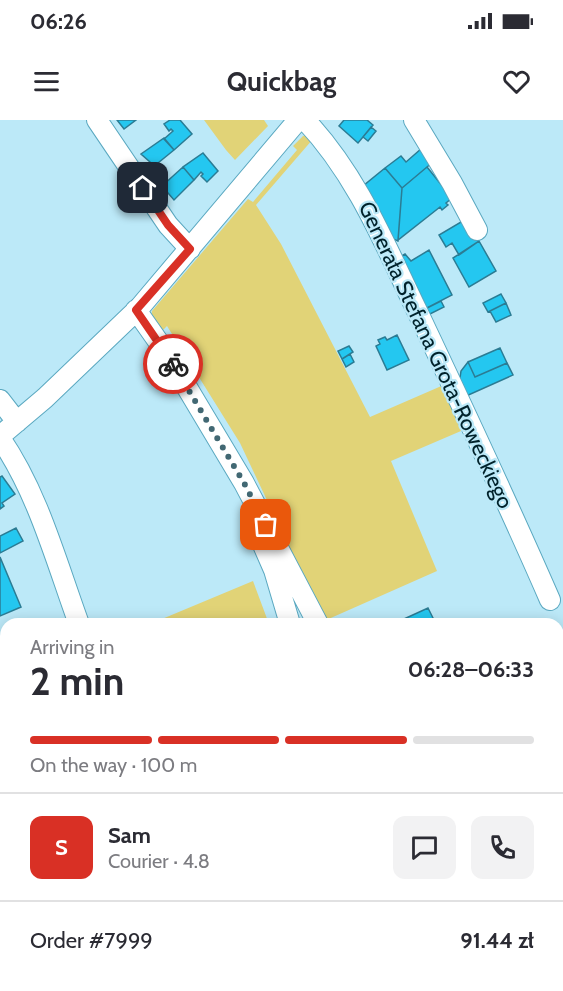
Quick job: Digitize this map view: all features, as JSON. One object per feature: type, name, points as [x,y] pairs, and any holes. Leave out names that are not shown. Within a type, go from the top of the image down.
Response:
[{"type":"street","points":[[97,120],[168,225],[190,249]]},
{"type":"street","points":[[77,618],[38,511],[11,453],[0,437],[45,398],[136,310],[298,120]]},
{"type":"street","name":"Generała Stefana Grota-Roweckiego","points":[[305,120],[327,143],[363,199],[458,397],[550,600]]},
{"type":"street","points":[[414,120],[477,230]]},
{"type":"street","points":[[136,310],[167,354],[244,483],[315,618]]},
{"type":"street","points":[[0,400],[17,422]]},
{"type":"street","points":[[223,449],[274,570],[288,618]]},
{"type":"shaded area","points":[[204,120],[264,120],[268,126],[235,160]]},
{"type":"shaded area","points":[[306,135],[313,139],[256,205],[281,244],[370,417],[446,384],[468,428],[391,461],[437,571],[331,618],[323,618],[240,443],[167,326],[160,333],[151,318],[152,311],[248,199],[253,202],[297,150],[293,146]]},
{"type":"shaded area","points":[[253,581],[267,618],[164,618]]},
{"type":"building","points":[[117,120],[136,120],[124,129]]},
{"type":"building","points":[[170,120],[180,120],[192,134],[174,150],[164,139],[173,131],[171,129],[169,131],[164,124]]},
{"type":"building","points":[[344,120],[367,120],[373,125],[358,143],[339,126]]},
{"type":"building","points":[[371,127],[376,131],[368,141],[363,137]]},
{"type":"building","points":[[164,138],[174,150],[153,167],[141,154]]},
{"type":"building","points":[[422,148],[433,162],[402,188],[385,168],[401,156],[406,162]]},
{"type":"building","points":[[203,153],[218,171],[207,182],[201,176],[203,174],[201,172],[194,180],[183,167]]},
{"type":"building","points":[[183,167],[194,180],[174,200],[162,186]]},
{"type":"building","points":[[427,167],[452,198],[442,210],[440,207],[398,240],[402,188]]},
{"type":"building","points":[[385,168],[402,188],[398,241],[388,237],[363,186]]},
{"type":"building","points":[[466,219],[479,241],[459,255],[452,243],[446,247],[439,235]]},
{"type":"building","points":[[479,241],[496,271],[469,287],[453,258]]},
{"type":"building","points":[[429,250],[452,295],[423,310],[398,258],[405,254],[411,261]]},
{"type":"building","points":[[501,294],[506,303],[488,312],[483,303]]},
{"type":"building","points":[[441,301],[444,307],[426,316],[423,310]]},
{"type":"building","points":[[506,303],[511,315],[496,322],[490,311]]},
{"type":"building","points":[[397,335],[409,360],[387,370],[376,346],[380,344],[378,340],[385,337],[387,340]]},
{"type":"building","points":[[349,346],[353,352],[342,359],[338,351]]},
{"type":"building","points":[[500,348],[507,363],[475,377],[468,362]]},
{"type":"building","points":[[350,354],[354,362],[346,367],[342,359]]},
{"type":"building","points":[[468,362],[475,377],[507,363],[513,375],[464,397],[459,385],[461,371]]},
{"type":"building","points":[[2,476],[15,494],[2,503],[4,506],[0,509],[0,477]]},
{"type":"building","points":[[16,528],[23,541],[0,553],[0,536]]},
{"type":"building","points":[[0,557],[21,607],[0,616]]},
{"type":"building","points":[[428,608],[433,618],[406,618]]},
{"type":"way so far","points":[[173,364],[244,483],[266,525]]},
{"type":"route","points":[[143,188],[168,225],[190,249],[136,310],[173,364]]}]
